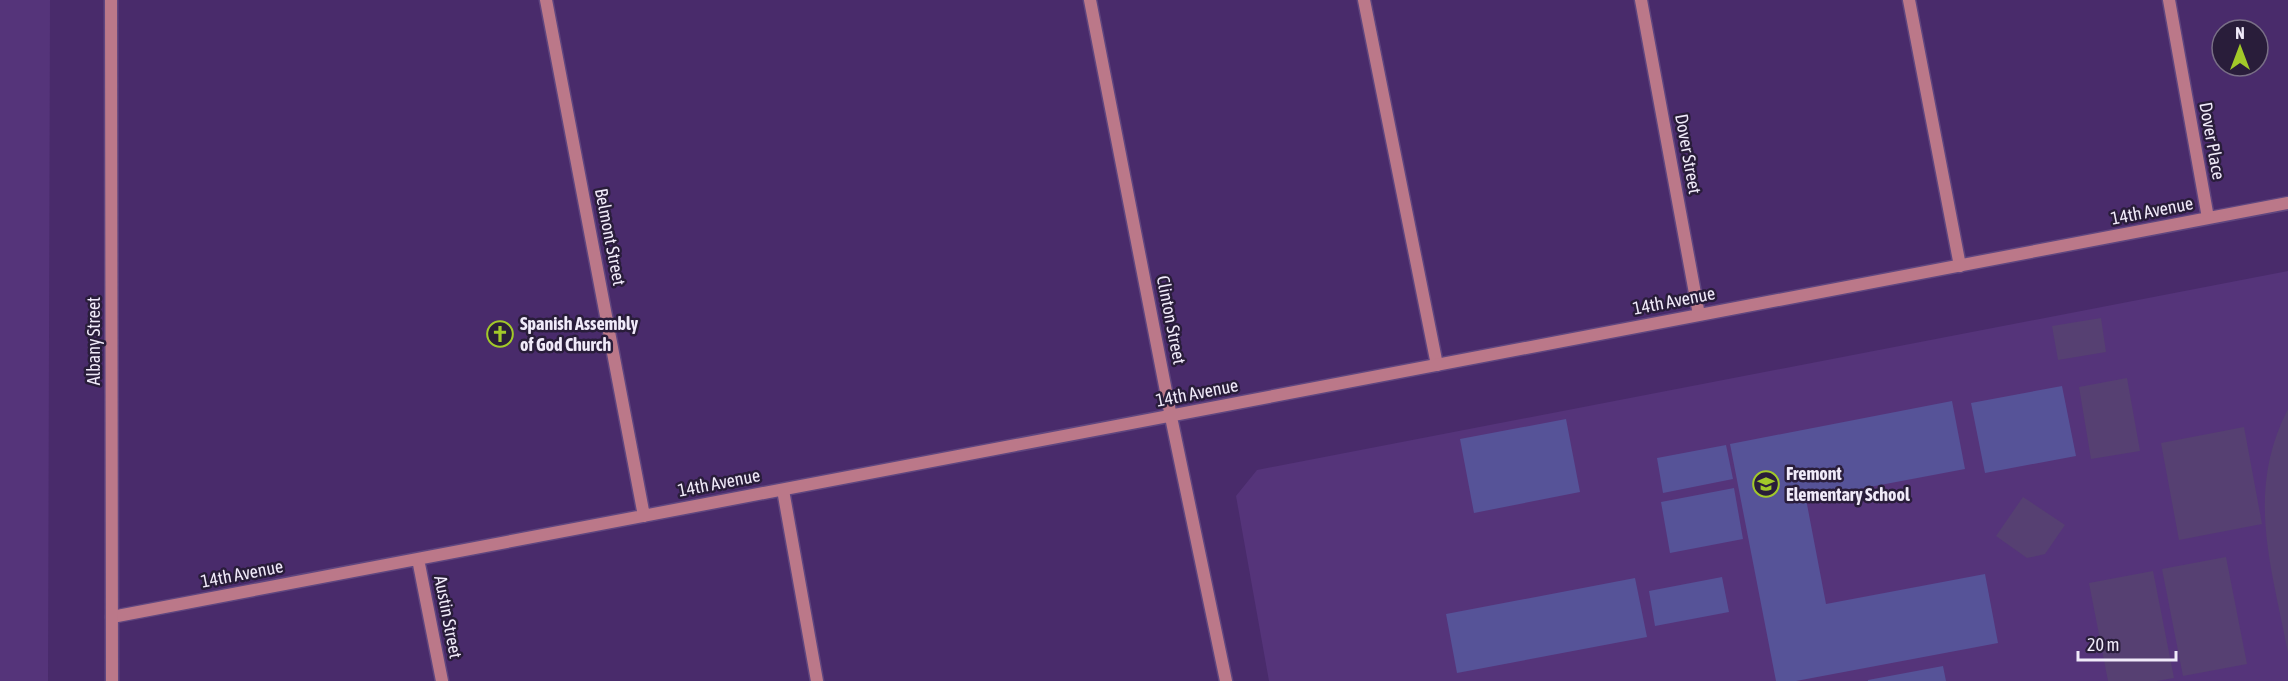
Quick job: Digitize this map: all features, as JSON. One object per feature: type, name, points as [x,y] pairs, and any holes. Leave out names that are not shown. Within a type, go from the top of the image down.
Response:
[{"type":"street","name":"Albany Street","points":[[111,0],[112,681]]},
{"type":"street","name":"Belmont Street","points":[[546,0],[644,516]]},
{"type":"street","name":"Clinton Street","points":[[1090,0],[1171,417],[1226,681]]},
{"type":"street","points":[[1364,0],[1437,365]]},
{"type":"street","name":"Dover Street","points":[[1641,0],[1699,315]]},
{"type":"street","points":[[1909,0],[1960,266]]},
{"type":"street","name":"Dover Place","points":[[2169,0],[2208,218]]},
{"type":"street","name":"14th Avenue","points":[[112,617],[2288,203]]},
{"type":"street","points":[[783,490],[816,681]]},
{"type":"street","name":"Austin Street","points":[[418,559],[442,681]]},
{"type":"shaded area","points":[[0,0],[50,0],[48,681],[0,681]]},
{"type":"shaded area","name":"Fremont Elementary School","points":[[2288,271],[2288,681],[1269,681],[1236,496],[1257,470]]},
{"type":"shaded area","points":[[2101,318],[2106,352],[2058,360],[2052,326]]},
{"type":"shaded area","points":[[2127,378],[2140,451],[2091,459],[2079,387]]},
{"type":"shaded area","points":[[2288,409],[2288,653],[2270,560],[2265,500],[2268,470],[2275,440]]},
{"type":"shaded area","points":[[2244,427],[2262,524],[2179,540],[2161,443]]},
{"type":"shaded area","points":[[2023,497],[2065,525],[2045,554],[2027,558],[1996,536]]},
{"type":"shaded area","points":[[2226,557],[2247,664],[2183,676],[2162,569]]},
{"type":"shaded area","points":[[2153,571],[2174,678],[2157,681],[2108,681],[2089,583]]},
{"type":"building","points":[[2062,386],[2076,456],[1985,473],[1971,403]]},
{"type":"building","points":[[1952,401],[1965,469],[1806,499],[1826,604],[1985,574],[1998,643],[1796,681],[1776,681],[1730,444]]},
{"type":"building","points":[[1566,419],[1580,492],[1474,513],[1460,439]]},
{"type":"building","points":[[1726,445],[1733,479],[1663,493],[1657,458]]},
{"type":"building","points":[[1734,488],[1743,539],[1670,553],[1661,502]]},
{"type":"building","points":[[1722,577],[1729,612],[1655,626],[1649,591]]},
{"type":"building","points":[[1635,578],[1647,637],[1457,673],[1446,614]]},
{"type":"building","points":[[1943,666],[1946,681],[1868,681],[1868,680]]},
{"type":"place","name":"Spanish Assembly of God Church","points":[[500,334]]},
{"type":"place","name":"Fremont Elementary School","points":[[1766,484]]}]
